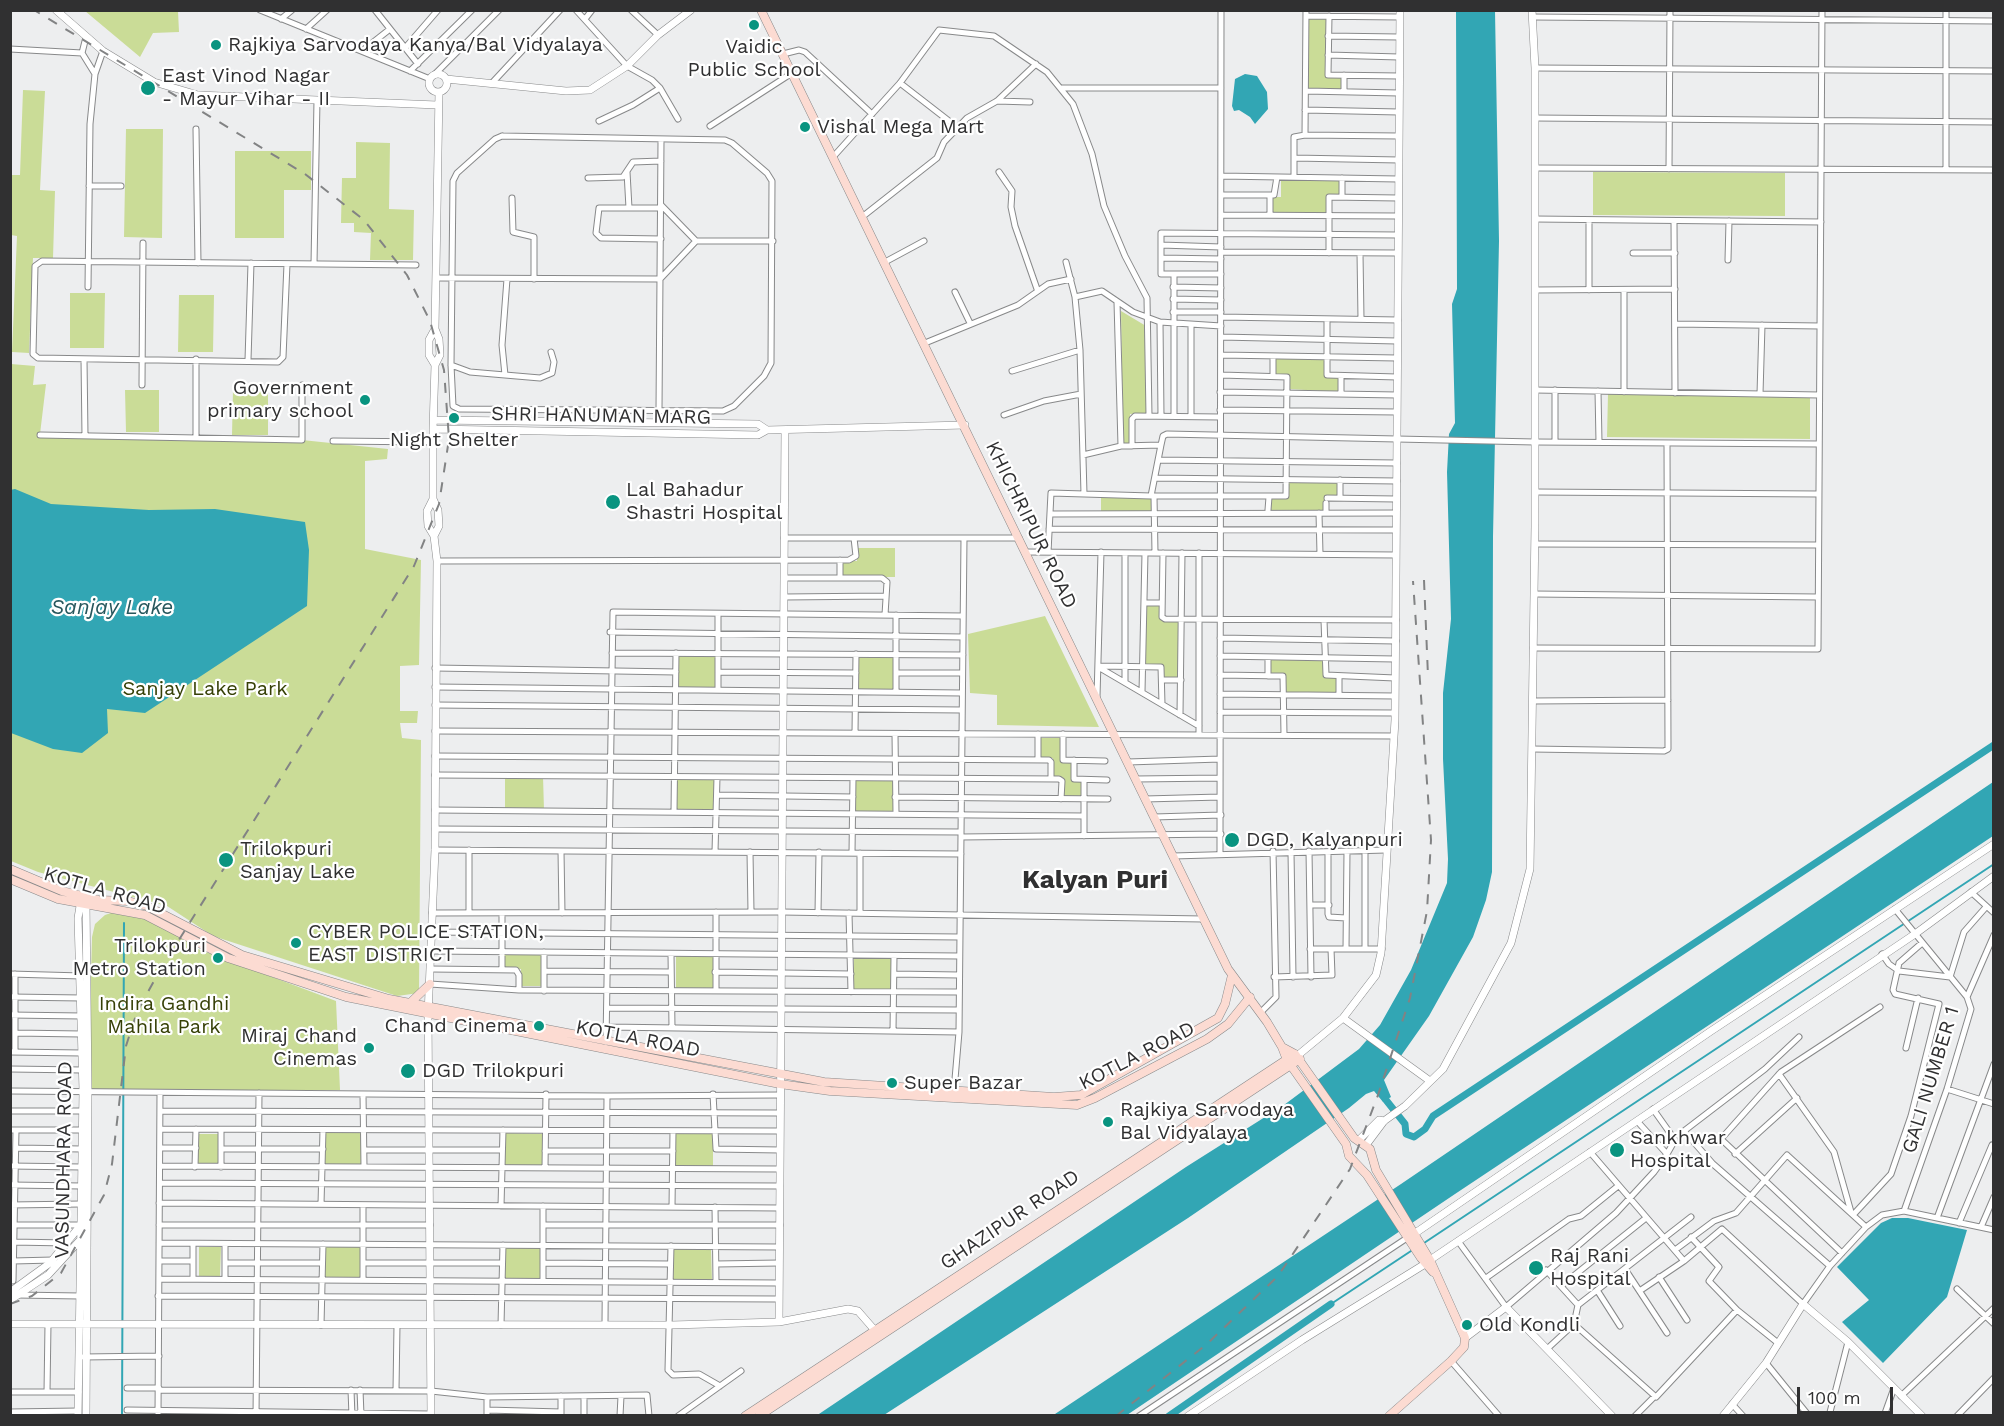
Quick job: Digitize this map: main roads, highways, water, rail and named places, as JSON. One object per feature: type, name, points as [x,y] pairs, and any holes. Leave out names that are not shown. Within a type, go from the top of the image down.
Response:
[{"type":"main road","name":"KHICHRIPUR ROAD","points":[[761,10],[965,425],[1097,703],[1115,735],[1232,975],[1250,997],[1291,1065],[1346,1144],[1349,1155],[1383,1192]]},
{"type":"main road","name":"KOTLA ROAD","points":[[10,869],[62,891],[147,906],[242,955],[429,1011]]},
{"type":"main road","name":"KOTLA ROAD","points":[[10,879],[58,899],[145,915],[228,958],[346,997],[429,1011],[780,1080],[1056,1101],[1077,1105],[1095,1098],[1204,1041],[1228,1023],[1250,997]]},
{"type":"main road","points":[[1228,1023],[1221,1015],[1232,975]]},
{"type":"main road","points":[[410,1004],[430,984]]},
{"type":"main road","name":"KOTLA ROAD","points":[[1056,1101],[1089,1092],[1203,1028],[1221,1015]]},
{"type":"main road","name":"KHICHRIPUR ROAD","points":[[1282,1047],[1299,1058]]},
{"type":"main road","points":[[1299,1058],[1344,1124],[1373,1154],[1383,1192],[1433,1272],[1465,1338],[1464,1347],[1451,1361],[1389,1416]]},
{"type":"main road","name":"GHAZIPUR ROAD","points":[[745,1416],[877,1333],[1299,1058]]},
{"type":"main road","points":[[1346,1144],[1356,1139]]},
{"type":"main road","points":[[1360,1168],[1370,1169],[1374,1163]]},
{"type":"main road","name":"GHAZIPUR ROAD","points":[[759,1416],[877,1333]]},
{"type":"water","points":[[1456,11],[1495,11],[1499,241],[1493,536],[1492,872],[1486,900],[1473,937],[1429,1016],[1384,1080],[1391,1097],[1383,1102],[1374,1091],[1366,1094],[1188,1218],[884,1415],[816,1416],[1186,1167],[1284,1105],[1359,1049],[1380,1025],[1411,970],[1447,883],[1443,693],[1451,619],[1447,472],[1449,434],[1455,423],[1452,304],[1457,289]]},
{"type":"water","points":[[1245,74],[1257,76],[1267,92],[1268,109],[1255,124],[1250,117],[1239,110],[1234,111],[1232,106],[1235,79]]},
{"type":"water","name":"Sanjay Lake","points":[[15,489],[51,504],[149,510],[215,509],[305,522],[309,550],[307,606],[145,713],[107,709],[108,733],[82,753],[53,749],[11,733],[10,490]]},
{"type":"water","points":[[1993,782],[1993,836],[1127,1415],[1052,1416],[1401,1184]]},
{"type":"water","points":[[1892,1218],[1908,1218],[1967,1230],[1947,1297],[1883,1363],[1842,1322],[1869,1300],[1837,1267],[1881,1223]]},
{"type":"waterway","points":[[1386,1100],[1405,1124],[1406,1134],[1414,1137],[1425,1129],[1433,1116],[1994,745]]},
{"type":"waterway","points":[[1424,1243],[1994,864]]},
{"type":"waterway","points":[[122,1416],[124,923]]},
{"type":"waterway","points":[[1331,1304],[1414,1249]]},
{"type":"waterway","points":[[1169,1416],[1331,1304]]},
{"type":"railway","points":[[10,1304],[32,1296],[61,1273],[104,1195],[112,1164],[126,1046],[137,1012],[160,970],[414,566],[439,504],[449,439],[444,370],[430,321],[407,275],[364,220],[305,174],[34,10]]},
{"type":"railway","points":[[1424,580],[1428,676]]},
{"type":"railway","points":[[1116,1416],[1207,1344],[1278,1276],[1350,1169],[1378,1095],[1410,998],[1427,911],[1431,840],[1413,581]]},
{"type":"place","name":"Vaidic Public School","points":[[754,25]]},
{"type":"place","name":"Rajkiya Sarvodaya Kanya/Bal Vidyalaya","points":[[216,45]]},
{"type":"place","name":"East Vinod Nagar - Mayur Vihar - II","points":[[148,88]]},
{"type":"place","name":"Vishal Mega Mart","points":[[805,127]]},
{"type":"place","name":"Government primary school","points":[[365,400]]},
{"type":"place","name":"Night Shelter","points":[[454,418]]},
{"type":"place","name":"Lal Bahadur Shastri Hospital","points":[[613,502]]},
{"type":"place","name":"DGD, Kalyanpuri","points":[[1232,840]]},
{"type":"place","name":"Trilokpuri Sanjay Lake","points":[[226,860]]},
{"type":"place","name":"CYBER POLICE STATION, EAST DISTRICT","points":[[296,943]]},
{"type":"place","name":"Trilokpuri Metro Station","points":[[218,958]]},
{"type":"place","name":"Chand Cinema","points":[[539,1026]]},
{"type":"place","name":"Miraj Chand Cinemas","points":[[369,1048]]},
{"type":"place","name":"DGD Trilokpuri","points":[[408,1071]]},
{"type":"place","name":"Super Bazar","points":[[892,1083]]},
{"type":"place","name":"Rajkiya Sarvodaya Bal Vidyalaya","points":[[1108,1122]]},
{"type":"place","name":"Sankhwar Hospital","points":[[1617,1150]]},
{"type":"place","name":"Raj Rani Hospital","points":[[1536,1268]]},
{"type":"place","name":"Old Kondli","points":[[1467,1325]]},
{"type":"district","name":"Kalyan Puri","points":[[1095,880]]},
{"type":"park label","name":"Sanjay Lake Park","points":[[205,689]]},
{"type":"park label","name":"Indira Gandhi Mahila Park","points":[[164,1016]]}]
